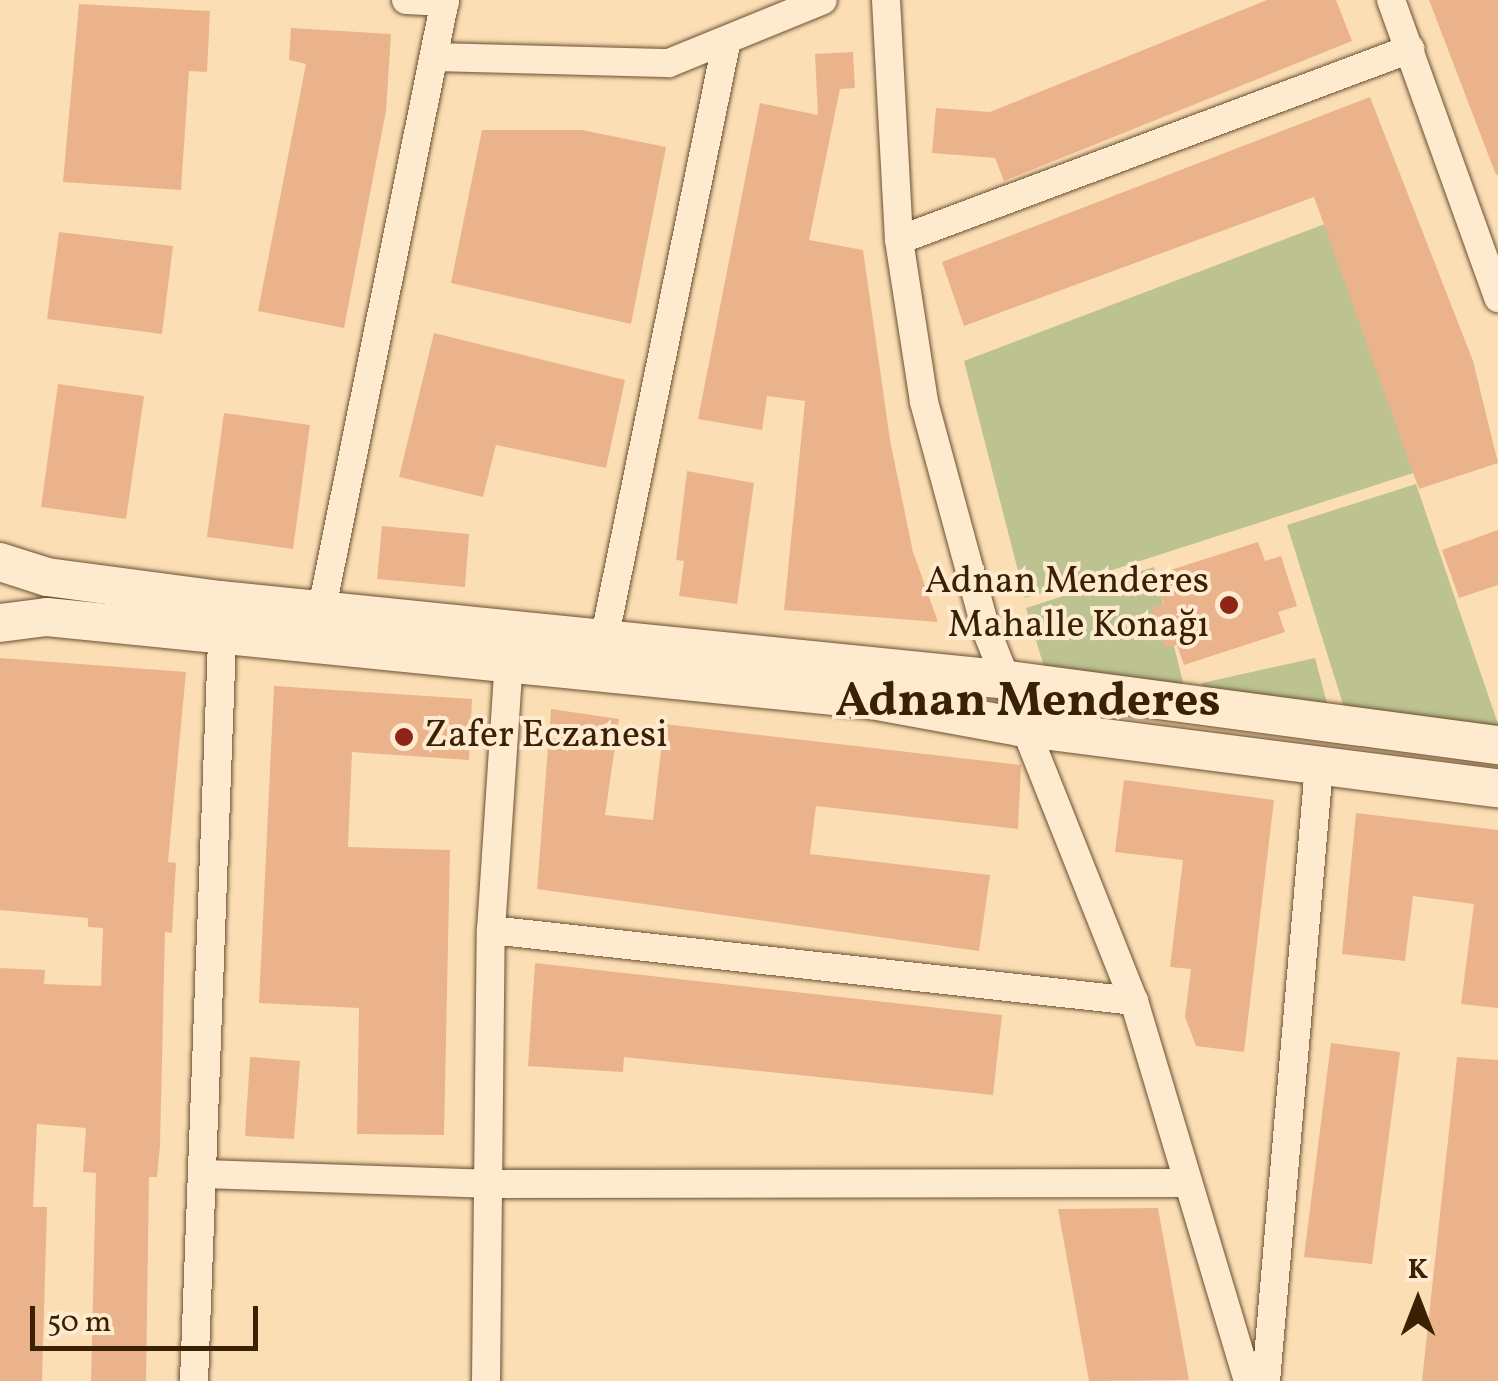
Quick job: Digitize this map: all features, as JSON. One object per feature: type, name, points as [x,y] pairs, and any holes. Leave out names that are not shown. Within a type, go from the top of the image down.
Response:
[{"type":"main road","points":[[0,562],[48,578],[223,617]]},
{"type":"main road","points":[[0,623],[46,617],[223,617],[318,627],[604,640],[1009,680],[1498,745]]},
{"type":"main road","points":[[318,627],[509,662],[872,700],[1019,727],[1498,788]]},
{"type":"street","points":[[318,627],[439,58],[445,1],[406,0]]},
{"type":"street","points":[[439,58],[669,64],[726,44],[824,0]]},
{"type":"street","points":[[886,0],[899,240],[924,402],[985,627],[1009,680],[1019,727],[1134,1000],[1248,1381]]},
{"type":"street","points":[[1391,0],[1498,298]]},
{"type":"street","points":[[604,640],[726,44]]},
{"type":"street","points":[[899,240],[1410,49]]},
{"type":"street","points":[[194,1381],[223,617]]},
{"type":"street","points":[[486,1381],[492,930],[509,662]]},
{"type":"street","points":[[1266,1381],[1319,766]]},
{"type":"street","points":[[492,930],[1134,1000]]},
{"type":"street","points":[[204,1174],[486,1184],[1188,1183]]},
{"type":"green space","points":[[1330,222],[1416,472],[1025,598],[964,361]]},
{"type":"green space","points":[[1416,484],[1498,732],[1346,714],[1287,525]]},
{"type":"green space","points":[[1154,567],[1186,694],[1045,670],[1026,608]]},
{"type":"green space","points":[[1315,658],[1329,711],[1204,694],[1202,683]]},
{"type":"building","points":[[1267,0],[1336,0],[1352,41],[1004,181],[995,158],[932,153],[936,108],[990,112]]},
{"type":"building","points":[[1429,0],[1498,0],[1496,175]]},
{"type":"building","points":[[79,4],[210,11],[207,72],[189,71],[181,190],[63,182]]},
{"type":"building","points":[[291,28],[391,34],[386,111],[344,328],[258,311],[306,64],[289,60]]},
{"type":"building","points":[[853,52],[855,88],[840,89],[809,240],[863,250],[890,440],[913,552],[938,622],[784,610],[805,401],[767,396],[762,430],[698,419],[760,103],[818,115],[815,54]]},
{"type":"building","points":[[1370,97],[1473,361],[1498,463],[1419,489],[1314,197],[964,326],[942,262]]},
{"type":"building","points":[[482,130],[582,130],[666,147],[631,324],[451,283]]},
{"type":"building","points":[[59,232],[173,246],[162,334],[47,319]]},
{"type":"building","points":[[434,333],[625,380],[606,468],[496,445],[483,497],[399,477]]},
{"type":"building","points":[[58,384],[144,396],[126,519],[41,507]]},
{"type":"building","points":[[224,413],[310,425],[293,549],[207,537]]},
{"type":"building","points":[[687,471],[754,483],[737,604],[679,596],[684,561],[676,560]]},
{"type":"building","points":[[382,526],[469,534],[465,587],[377,579]]},
{"type":"building","points":[[1498,530],[1498,585],[1459,598],[1442,550]]},
{"type":"building","name":"Adnan Menderes Mahalle Konağı","points":[[1258,542],[1265,561],[1281,556],[1297,606],[1278,612],[1285,632],[1184,665],[1177,645],[1165,648],[1152,608],[1164,604],[1155,575]]},
{"type":"building","points":[[0,658],[186,672],[168,862],[176,863],[172,933],[165,932],[160,1146],[157,1177],[149,1177],[146,1381],[91,1381],[96,1173],[83,1172],[86,1128],[37,1124],[33,1207],[47,1207],[42,1381],[0,1381],[0,968],[45,970],[44,984],[101,986],[103,928],[88,927],[88,918],[0,910]]},
{"type":"building","points":[[274,686],[472,699],[469,760],[352,752],[348,847],[450,850],[444,1135],[357,1134],[359,1008],[259,1003]]},
{"type":"building","points":[[551,709],[619,719],[605,815],[653,820],[664,724],[1021,765],[1018,829],[816,806],[810,854],[990,875],[979,951],[537,889]]},
{"type":"building","points":[[1124,780],[1274,800],[1244,1052],[1196,1046],[1185,1017],[1191,969],[1170,967],[1183,860],[1115,852]]},
{"type":"building","points":[[1356,813],[1498,830],[1498,1008],[1461,1004],[1474,904],[1413,896],[1405,961],[1342,954]]},
{"type":"building","points":[[535,963],[1002,1015],[993,1095],[624,1057],[623,1072],[528,1066]]},
{"type":"building","points":[[1331,1043],[1400,1052],[1372,1264],[1304,1257]]},
{"type":"building","points":[[250,1057],[300,1061],[294,1139],[245,1136]]},
{"type":"building","points":[[1457,1057],[1498,1060],[1498,1381],[1422,1381]]},
{"type":"building","points":[[1158,1208],[1189,1380],[1089,1381],[1058,1209]]},
{"type":"place","name":"Adnan Menderes Mahalle Konağı","points":[[1229,605]]},
{"type":"place","name":"Zafer Eczanesi","points":[[404,737]]},
{"type":"district","name":"Adnan Menderes","points":[[1028,703]]}]
